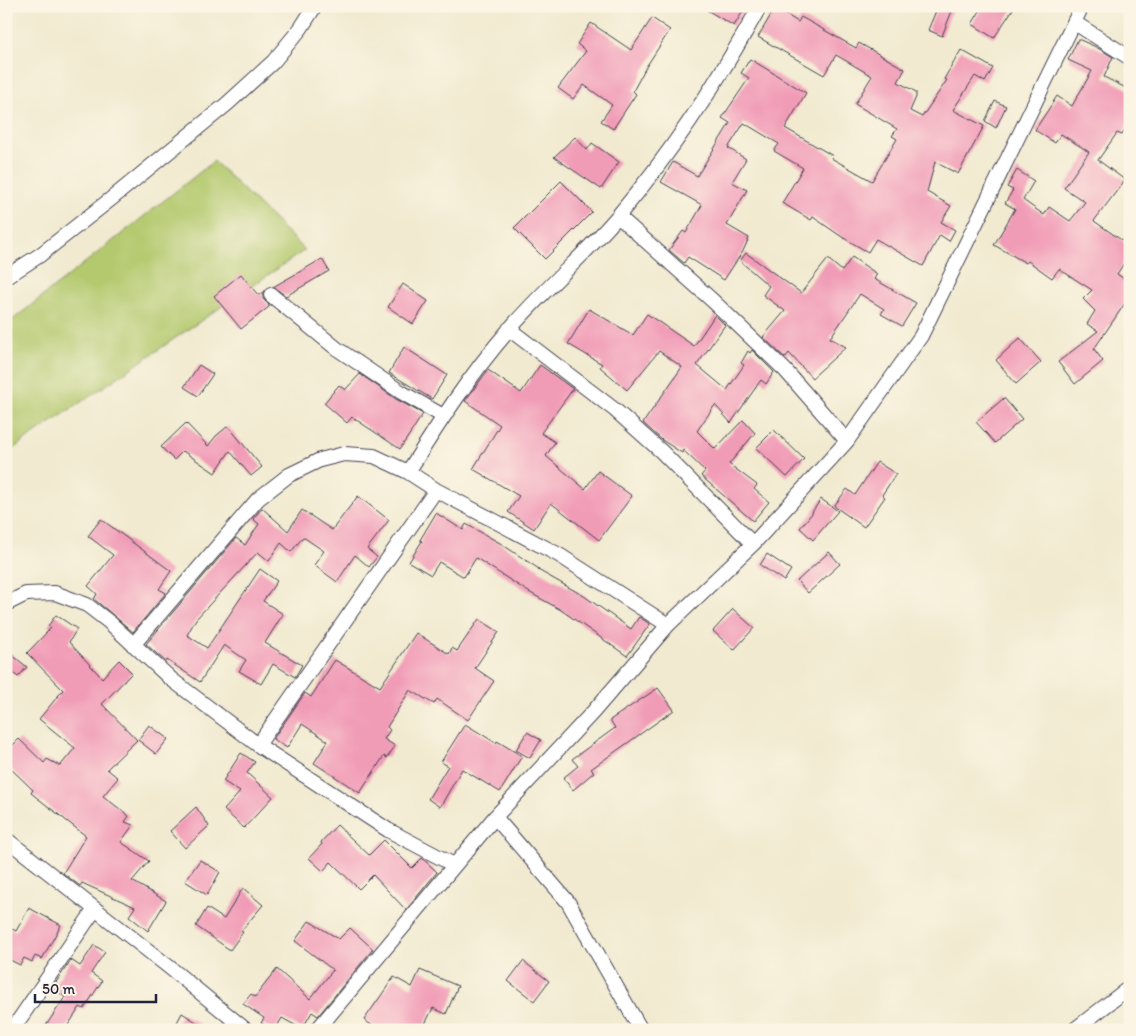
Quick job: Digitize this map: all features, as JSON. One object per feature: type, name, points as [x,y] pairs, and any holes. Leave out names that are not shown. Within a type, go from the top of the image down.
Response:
[{"type":"street","points":[[6,278],[40,255],[112,199],[227,104],[273,62],[301,28],[315,6]]},
{"type":"street","points":[[408,472],[442,416],[466,382],[510,329],[618,216],[660,163],[721,75],[760,6]]},
{"type":"street","points":[[317,1030],[495,817],[593,712],[668,625],[753,544],[848,441],[921,336],[1082,6]]},
{"type":"street","points":[[1074,23],[1130,58]]},
{"type":"street","points":[[618,216],[713,301],[785,370],[848,441]]},
{"type":"street","points":[[271,295],[336,348],[401,392],[442,416]]},
{"type":"street","points":[[510,329],[622,416],[662,452],[753,544]]},
{"type":"street","points":[[133,645],[258,499],[289,475],[320,460],[344,454],[374,456],[408,472],[436,490],[559,555],[668,625]]},
{"type":"street","points":[[258,745],[436,490]]},
{"type":"street","points":[[6,604],[26,594],[55,593],[87,605],[109,622],[171,679],[258,745],[388,830],[454,865]]},
{"type":"street","points":[[495,817],[568,902],[641,1030]]},
{"type":"street","points":[[6,839],[246,1030]]},
{"type":"street","points":[[12,1030],[95,909]]},
{"type":"street","points":[[1074,1030],[1130,987]]},
{"type":"green space","points":[[214,161],[305,250],[6,455],[6,325]]},
{"type":"building","points":[[700,6],[746,6],[734,26]]},
{"type":"building","points":[[938,6],[952,11],[942,36],[928,30]]},
{"type":"building","points":[[983,6],[1015,6],[994,38],[972,24]]},
{"type":"building","points":[[775,8],[798,22],[801,17],[856,48],[859,43],[905,69],[898,82],[916,92],[916,97],[910,111],[922,117],[947,80],[944,79],[961,50],[993,68],[985,82],[975,76],[953,110],[984,126],[958,174],[935,162],[927,192],[951,206],[941,222],[955,230],[949,241],[940,235],[923,266],[876,239],[868,252],[813,217],[811,220],[782,203],[803,168],[774,151],[779,144],[744,123],[728,148],[746,159],[732,182],[747,190],[727,225],[749,238],[743,251],[724,280],[688,257],[684,263],[669,250],[683,231],[686,233],[702,205],[661,182],[673,162],[697,176],[730,123],[722,118],[749,78],[741,73],[750,59],[806,93],[785,128],[833,156],[831,158],[872,181],[897,139],[892,136],[897,129],[855,104],[872,76],[836,55],[824,75],[758,37]]},
{"type":"building","points":[[652,18],[670,30],[633,91],[636,94],[613,129],[601,121],[612,105],[584,85],[573,99],[558,88],[586,51],[577,44],[591,23],[631,50]]},
{"type":"building","points":[[1078,39],[1113,57],[1104,77],[1130,90],[1130,121],[1122,135],[1117,133],[1098,160],[1125,180],[1094,221],[1130,246],[1130,254],[1117,274],[1130,283],[1130,296],[1094,349],[1103,361],[1075,384],[1058,362],[1098,331],[1087,324],[1095,311],[1083,299],[1092,290],[1059,269],[1052,278],[1028,261],[1026,263],[994,245],[1015,209],[1005,203],[1013,190],[1007,187],[1017,170],[1034,181],[1023,200],[1044,215],[1049,207],[1070,221],[1085,202],[1064,188],[1089,152],[1061,134],[1055,143],[1035,130],[1057,96],[1072,106],[1092,71],[1068,60]]},
{"type":"building","points":[[995,101],[1006,106],[996,128],[985,121]]},
{"type":"building","points":[[575,137],[587,150],[592,143],[619,162],[601,189],[554,157]]},
{"type":"building","points":[[561,181],[592,212],[545,259],[514,228]]},
{"type":"building","points":[[746,253],[801,293],[828,259],[842,271],[852,257],[877,274],[874,279],[916,303],[902,326],[881,314],[884,309],[860,294],[830,338],[846,347],[812,378],[789,353],[785,358],[763,337],[785,311],[763,295],[769,286],[740,261]]},
{"type":"building","points":[[322,259],[329,271],[286,296],[273,287]]},
{"type":"building","points":[[241,274],[258,295],[263,292],[263,299],[270,306],[241,329],[214,296]]},
{"type":"building","points":[[403,284],[428,301],[413,324],[388,307]]},
{"type":"building","points":[[589,309],[633,335],[647,314],[694,346],[715,315],[725,325],[697,365],[727,390],[744,365],[741,363],[748,351],[750,353],[752,350],[774,372],[766,384],[761,380],[731,423],[715,405],[697,431],[715,449],[743,420],[755,433],[729,464],[757,485],[754,489],[769,502],[753,521],[701,476],[705,471],[683,450],[682,453],[662,440],[643,423],[682,367],[659,351],[627,390],[600,367],[602,364],[568,344]]},
{"type":"building","points":[[1020,338],[1041,362],[1016,384],[996,360]]},
{"type":"building","points":[[404,347],[447,375],[432,399],[389,373]]},
{"type":"building","points":[[199,365],[213,374],[198,396],[184,387]]},
{"type":"building","points":[[540,365],[573,389],[541,433],[555,442],[546,456],[585,489],[598,471],[632,496],[599,540],[551,503],[534,529],[508,512],[519,496],[473,469],[500,425],[465,401],[488,370],[521,393]]},
{"type":"building","points":[[360,374],[396,399],[423,414],[400,449],[352,417],[347,423],[324,403],[339,385],[345,390]]},
{"type":"building","points":[[1004,398],[1022,419],[995,443],[976,422]]},
{"type":"building","points":[[186,423],[208,446],[228,426],[262,467],[251,476],[230,451],[215,473],[183,451],[174,460],[161,447]]},
{"type":"building","points":[[774,430],[804,459],[787,477],[756,448]]},
{"type":"building","points":[[877,462],[896,474],[882,495],[885,497],[864,527],[834,506],[847,489],[855,495]]},
{"type":"building","points":[[358,496],[389,520],[367,549],[377,557],[369,567],[355,555],[337,582],[314,565],[324,551],[303,537],[291,552],[281,543],[269,561],[258,552],[196,619],[187,635],[207,648],[260,569],[277,581],[263,601],[283,614],[265,643],[302,665],[295,677],[273,664],[261,684],[239,671],[246,660],[224,645],[200,682],[167,660],[166,662],[146,644],[236,538],[245,545],[259,524],[253,519],[262,508],[288,531],[302,510],[332,530]]},
{"type":"building","points":[[821,499],[838,511],[813,540],[800,528]]},
{"type":"building","points":[[436,513],[463,530],[466,524],[500,543],[538,570],[584,596],[631,629],[639,617],[650,624],[627,656],[561,610],[527,591],[476,558],[464,577],[439,562],[431,575],[409,562]]},
{"type":"building","points":[[101,519],[171,571],[159,589],[166,593],[133,632],[94,599],[97,594],[88,586],[113,555],[88,536]]},
{"type":"building","points":[[829,552],[840,564],[808,593],[797,581]]},
{"type":"building","points":[[767,554],[791,570],[784,581],[760,565]]},
{"type":"building","points":[[733,609],[754,628],[734,650],[713,631]]},
{"type":"building","points":[[56,615],[77,629],[69,642],[102,678],[119,660],[132,673],[102,704],[137,740],[107,769],[118,778],[103,796],[129,816],[125,822],[133,825],[121,842],[149,861],[132,881],[166,901],[148,931],[129,916],[135,907],[82,883],[80,886],[63,873],[86,836],[31,793],[33,790],[6,764],[6,752],[19,739],[44,763],[47,759],[60,766],[75,748],[39,719],[63,690],[27,653],[51,628],[48,626]]},
{"type":"building","points":[[479,619],[499,632],[475,668],[494,681],[468,720],[437,699],[434,704],[410,690],[387,727],[390,730],[384,739],[395,746],[387,758],[384,756],[360,793],[314,763],[328,741],[302,724],[287,748],[273,739],[305,693],[311,697],[335,660],[380,687],[416,633],[449,654],[452,648],[457,651]]},
{"type":"building","points":[[6,650],[27,667],[18,677],[6,667]]},
{"type":"building","points":[[658,688],[674,710],[591,769],[594,772],[573,790],[563,778],[578,766],[572,759],[615,728],[610,720]]},
{"type":"building","points":[[465,724],[522,756],[500,792],[462,769],[440,807],[428,799],[448,766],[441,762]]},
{"type":"building","points":[[149,725],[168,739],[156,754],[138,740]]},
{"type":"building","points":[[527,732],[541,740],[530,758],[516,750]]},
{"type":"building","points":[[241,753],[255,762],[247,773],[273,797],[244,828],[224,810],[240,792],[223,781]]},
{"type":"building","points":[[196,807],[209,826],[185,848],[170,831]]},
{"type":"building","points":[[337,825],[369,855],[384,840],[412,868],[422,858],[437,872],[406,910],[373,875],[359,889],[331,862],[323,871],[309,858]]},
{"type":"building","points":[[200,860],[220,872],[207,895],[185,881]]},
{"type":"building","points":[[243,888],[263,905],[241,931],[243,932],[230,950],[196,926],[207,908],[224,919]]},
{"type":"building","points":[[29,908],[61,925],[42,959],[35,956],[32,962],[24,958],[20,965],[6,958],[6,926],[16,931]]},
{"type":"building","points":[[309,921],[339,939],[350,928],[373,949],[318,1016],[312,1012],[302,1029],[282,1018],[275,1030],[273,1030],[261,1023],[264,1018],[243,1004],[251,994],[255,997],[277,969],[310,999],[333,970],[295,941]]},
{"type":"building","points":[[94,945],[105,952],[91,973],[102,981],[84,1009],[80,1007],[65,1030],[43,1030],[65,997],[52,988],[71,960],[80,966]]},
{"type":"building","points":[[523,961],[549,981],[534,1001],[508,981]]},
{"type":"building","points":[[420,970],[458,986],[446,1014],[433,1008],[422,1030],[379,1030],[364,1020],[394,977],[412,987]]},
{"type":"building","points":[[182,1013],[209,1030],[173,1030]]}]
